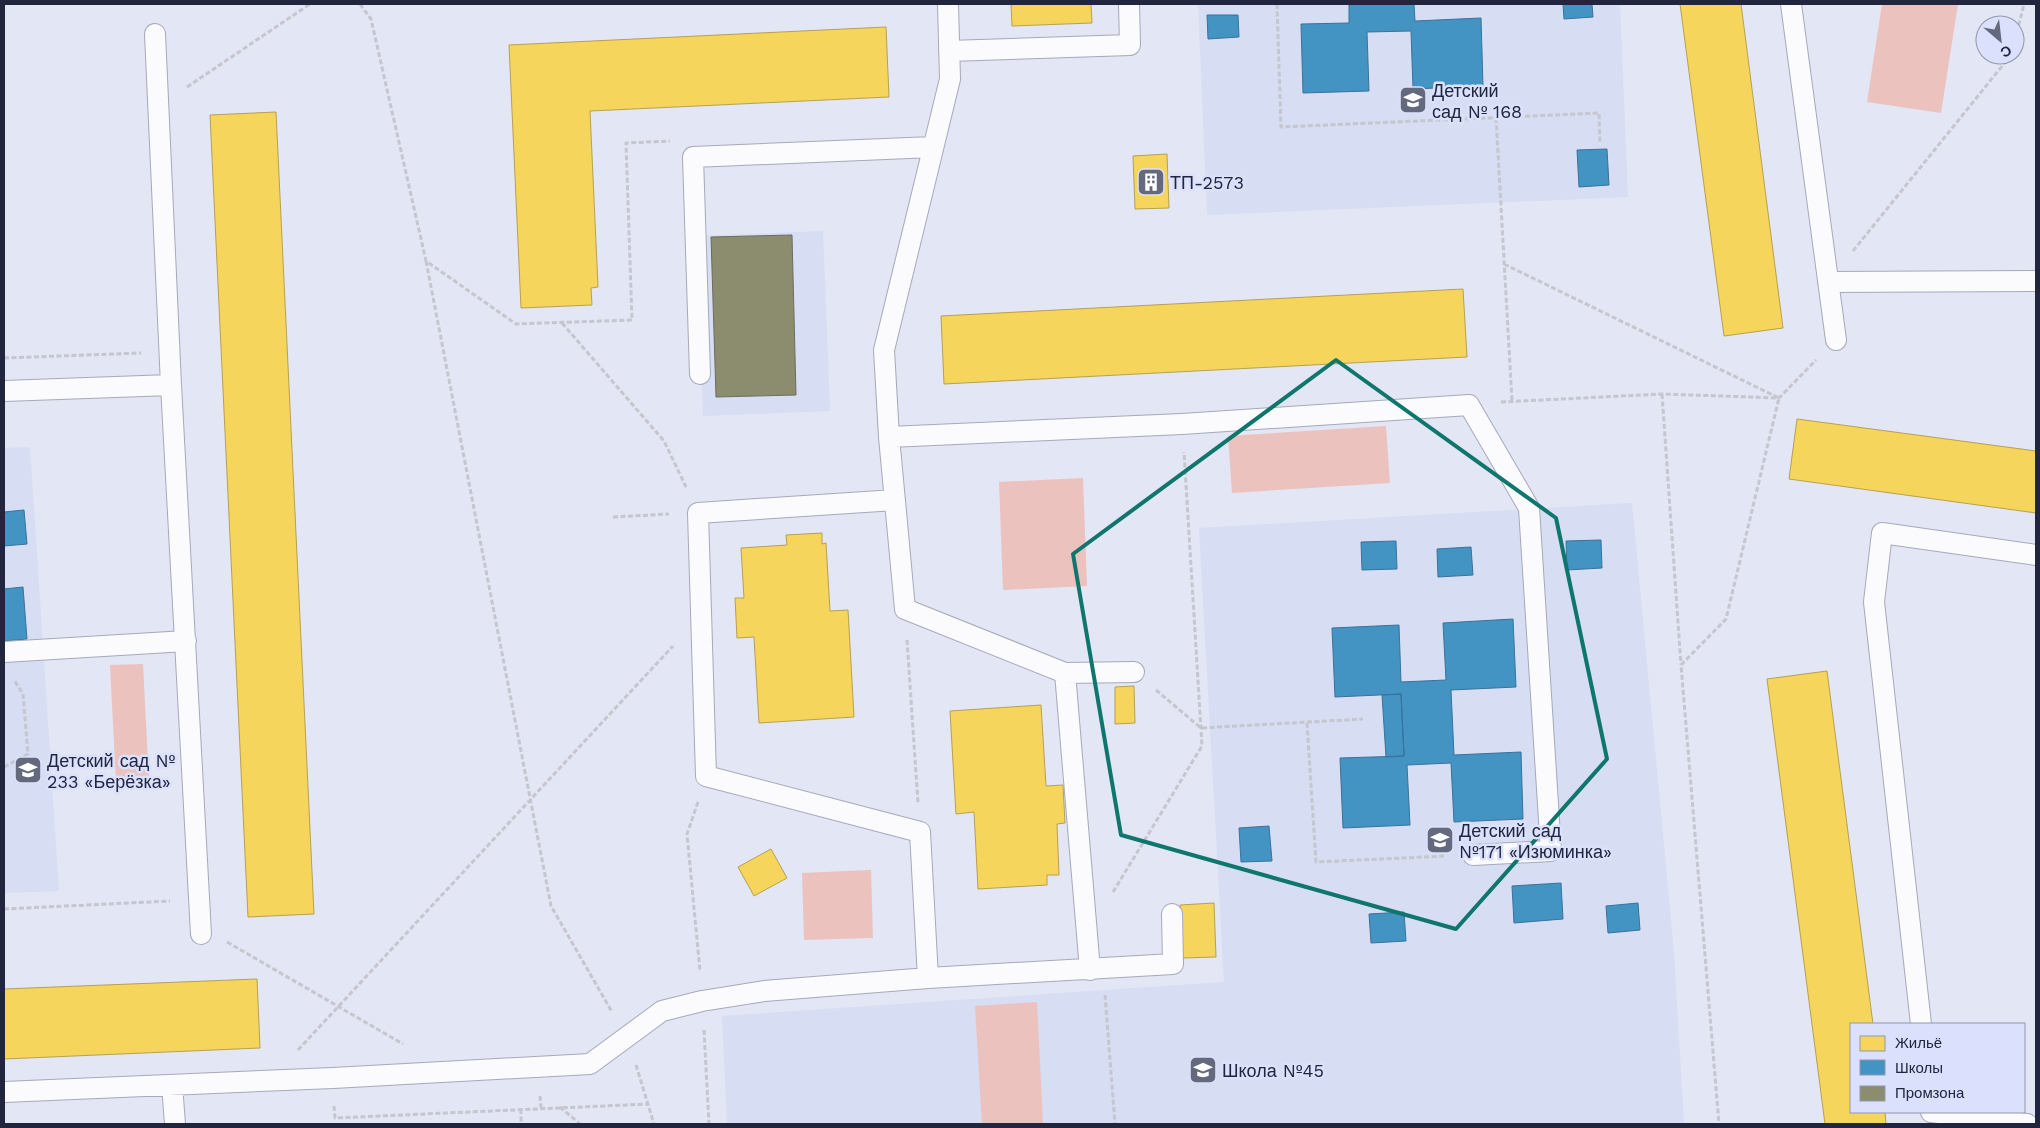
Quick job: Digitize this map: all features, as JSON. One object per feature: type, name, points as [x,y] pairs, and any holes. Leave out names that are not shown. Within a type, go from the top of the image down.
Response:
[{"type":"lane","points":[[948,4],[950,79],[884,350],[889,437],[905,609],[1066,674],[1134,672]]},
{"type":"lane","points":[[950,51],[1130,44],[1129,4]]},
{"type":"lane","points":[[1791,4],[1836,340]]},
{"type":"lane","points":[[155,34],[169,352],[201,934]]},
{"type":"lane","points":[[700,374],[693,158],[933,148]]},
{"type":"lane","points":[[1828,282],[2036,281]]},
{"type":"lane","points":[[4,391],[171,385]]},
{"type":"lane","points":[[889,437],[1182,424],[1469,405],[1529,508],[1551,851],[1473,855]]},
{"type":"lane","points":[[895,500],[698,512],[706,776],[920,832],[928,978]]},
{"type":"lane","points":[[1921,1023],[1874,602],[1882,533],[2036,555]]},
{"type":"lane","points":[[4,652],[186,641]]},
{"type":"lane","points":[[1066,674],[1097,969]]},
{"type":"lane","points":[[4,1092],[333,1078],[590,1064],[662,1011],[702,1001],[764,991],[928,978],[1173,964],[1172,914]]},
{"type":"lane","points":[[172,1084],[175,1124]]},
{"type":"lane","points":[[1939,1113],[2027,1124]]},
{"type":"path","points":[[360,4],[371,19],[426,261],[551,906],[626,1037],[654,1124]]},
{"type":"path","points":[[1276,4],[1281,127],[1599,113],[1600,143]]},
{"type":"path","points":[[1828,282],[2002,65]]},
{"type":"path","points":[[1496,118],[1512,401]]},
{"type":"path","points":[[426,261],[516,324],[632,320]]},
{"type":"path","points":[[1504,264],[1779,398]]},
{"type":"path","points":[[562,323],[664,441],[698,512],[614,517]]},
{"type":"path","points":[[1681,665],[1726,619],[1779,398],[1836,340]]},
{"type":"path","points":[[4,358],[169,352]]},
{"type":"path","points":[[1469,405],[1512,401],[1662,394],[1779,398]]},
{"type":"path","points":[[1662,394],[1681,665],[1719,1124]]},
{"type":"path","points":[[1112,893],[1202,746],[1182,424]]},
{"type":"path","points":[[905,609],[920,832]]},
{"type":"path","points":[[271,1080],[701,616]]},
{"type":"path","points":[[1134,672],[1201,728],[1363,719]]},
{"type":"path","points":[[4,767],[28,754],[23,694],[10,673]]},
{"type":"path","points":[[1308,722],[1316,862],[1473,855]]},
{"type":"path","points":[[706,776],[687,834],[702,1001],[709,1124]]},
{"type":"path","points":[[4,909],[199,899]]},
{"type":"path","points":[[222,939],[407,1046]]},
{"type":"path","points":[[1097,969],[1114,1124]]},
{"type":"path","points":[[333,1078],[335,1118],[560,1106],[648,1104]]},
{"type":"path","points":[[560,1106],[580,1124]]},
{"type":"path","points":[[521,1109],[521,1124]]},
{"type":"highlighted area","points":[[1336,360],[1556,518],[1607,759],[1456,929],[1121,835],[1073,554]]},
{"type":"shaded area","name":"Детский сад № 168","points":[[1198,4],[1620,4],[1628,197],[1207,215]]},
{"type":"shaded area","points":[[1882,4],[1958,4],[1941,113],[1867,102]]},
{"type":"shaded area","points":[[823,231],[830,411],[703,416],[696,236]]},
{"type":"shaded area","points":[[1386,426],[1390,483],[1232,493],[1228,436]]},
{"type":"shaded area","name":"Детский сад № 233 «Берёзка»","points":[[30,447],[59,891],[4,893],[4,448]]},
{"type":"shaded area","points":[[1083,478],[1087,586],[1003,590],[999,482]]},
{"type":"shaded area","points":[[1632,503],[1674,952],[1684,1124],[727,1124],[722,1016],[1224,982],[1199,528]]},
{"type":"shaded area","points":[[143,664],[149,782],[116,783],[110,665]]},
{"type":"shaded area","points":[[871,870],[873,938],[804,940],[802,873]]},
{"type":"shaded area","points":[[1037,1002],[1043,1124],[982,1124],[975,1006]]},
{"type":"building: Жильё","points":[[1011,4],[1091,4],[1092,23],[1012,26]]},
{"type":"building: Жильё","points":[[1680,4],[1741,4],[1783,328],[1724,336]]},
{"type":"building: Жильё","points":[[886,27],[889,97],[590,111],[598,287],[591,288],[592,305],[521,308],[509,45]]},
{"type":"building: Жильё","points":[[276,112],[314,914],[248,917],[210,115]]},
{"type":"building: Жильё","name":"ТП-2573","points":[[1167,154],[1169,208],[1135,209],[1133,156]]},
{"type":"building: Жильё","points":[[1463,289],[1467,357],[944,384],[941,316]]},
{"type":"building: Жильё","points":[[1797,419],[2036,451],[2036,513],[1789,479]]},
{"type":"building: Жильё","points":[[822,533],[822,544],[826,543],[830,611],[848,610],[854,717],[759,723],[754,637],[737,638],[735,598],[744,598],[741,548],[787,545],[786,535]]},
{"type":"building: Жильё","points":[[1827,671],[1873,1023],[1850,1023],[1850,1113],[1885,1113],[1886,1124],[1825,1124],[1767,679]]},
{"type":"building: Жильё","points":[[1134,686],[1135,723],[1115,724],[1115,687]]},
{"type":"building: Жильё","points":[[1041,705],[1046,786],[1063,785],[1065,823],[1057,824],[1059,875],[1047,875],[1047,885],[978,889],[974,812],[956,814],[950,711]]},
{"type":"building: Жильё","points":[[771,849],[787,878],[754,896],[738,867]]},
{"type":"building: Жильё","points":[[1214,903],[1216,957],[1183,958],[1180,905]]},
{"type":"building: Жильё","points":[[257,979],[260,1048],[4,1059],[4,989]]},
{"type":"building: Школы","points":[[1349,4],[1414,4],[1415,21],[1481,18],[1483,86],[1413,89],[1411,31],[1367,32],[1369,91],[1303,93],[1301,24],[1349,23]]},
{"type":"building: Школы","points":[[1563,4],[1592,4],[1593,17],[1564,19]]},
{"type":"building: Школы","points":[[1207,15],[1238,15],[1239,37],[1208,39]]},
{"type":"building: Школы","points":[[1607,149],[1609,185],[1579,187],[1577,150]]},
{"type":"building: Школы","points":[[24,510],[27,544],[4,546],[4,512]]},
{"type":"building: Школы","points":[[1601,540],[1602,568],[1567,570],[1566,541]]},
{"type":"building: Школы","points":[[1396,541],[1397,569],[1362,570],[1361,542]]},
{"type":"building: Школы","points":[[1471,547],[1473,575],[1438,577],[1437,549]]},
{"type":"building: Школы","points":[[23,587],[27,639],[4,641],[4,589]]},
{"type":"building: Школы","points":[[1513,619],[1516,687],[1451,690],[1454,755],[1521,752],[1523,819],[1454,822],[1451,763],[1407,765],[1410,825],[1343,828],[1340,758],[1404,756],[1401,694],[1335,697],[1332,628],[1399,625],[1401,682],[1446,680],[1443,623]]},
{"type":"building: Школы","points":[[1401,694],[1404,756],[1386,757],[1382,695]]},
{"type":"building: Школы","points":[[1269,826],[1272,861],[1241,862],[1239,828]]},
{"type":"building: Школы","points":[[1561,883],[1563,919],[1514,923],[1512,886]]},
{"type":"building: Школы","points":[[1638,903],[1640,930],[1608,933],[1606,906]]},
{"type":"building: Школы","points":[[1404,912],[1406,941],[1371,943],[1369,914]]},
{"type":"building: Промзона","points":[[792,235],[796,395],[716,397],[711,237]]},
{"type":"place","name":"Детский сад № 168","points":[[1413,100]]},
{"type":"place","name":"ТП-2573","points":[[1151,182]]},
{"type":"place","name":"Детский сад № 233 «Берёзка»","points":[[28,770]]},
{"type":"place","name":"Детский сад №171 «Изюминка»","points":[[1440,840]]},
{"type":"place","name":"Школа №45","points":[[1203,1070]]}]
